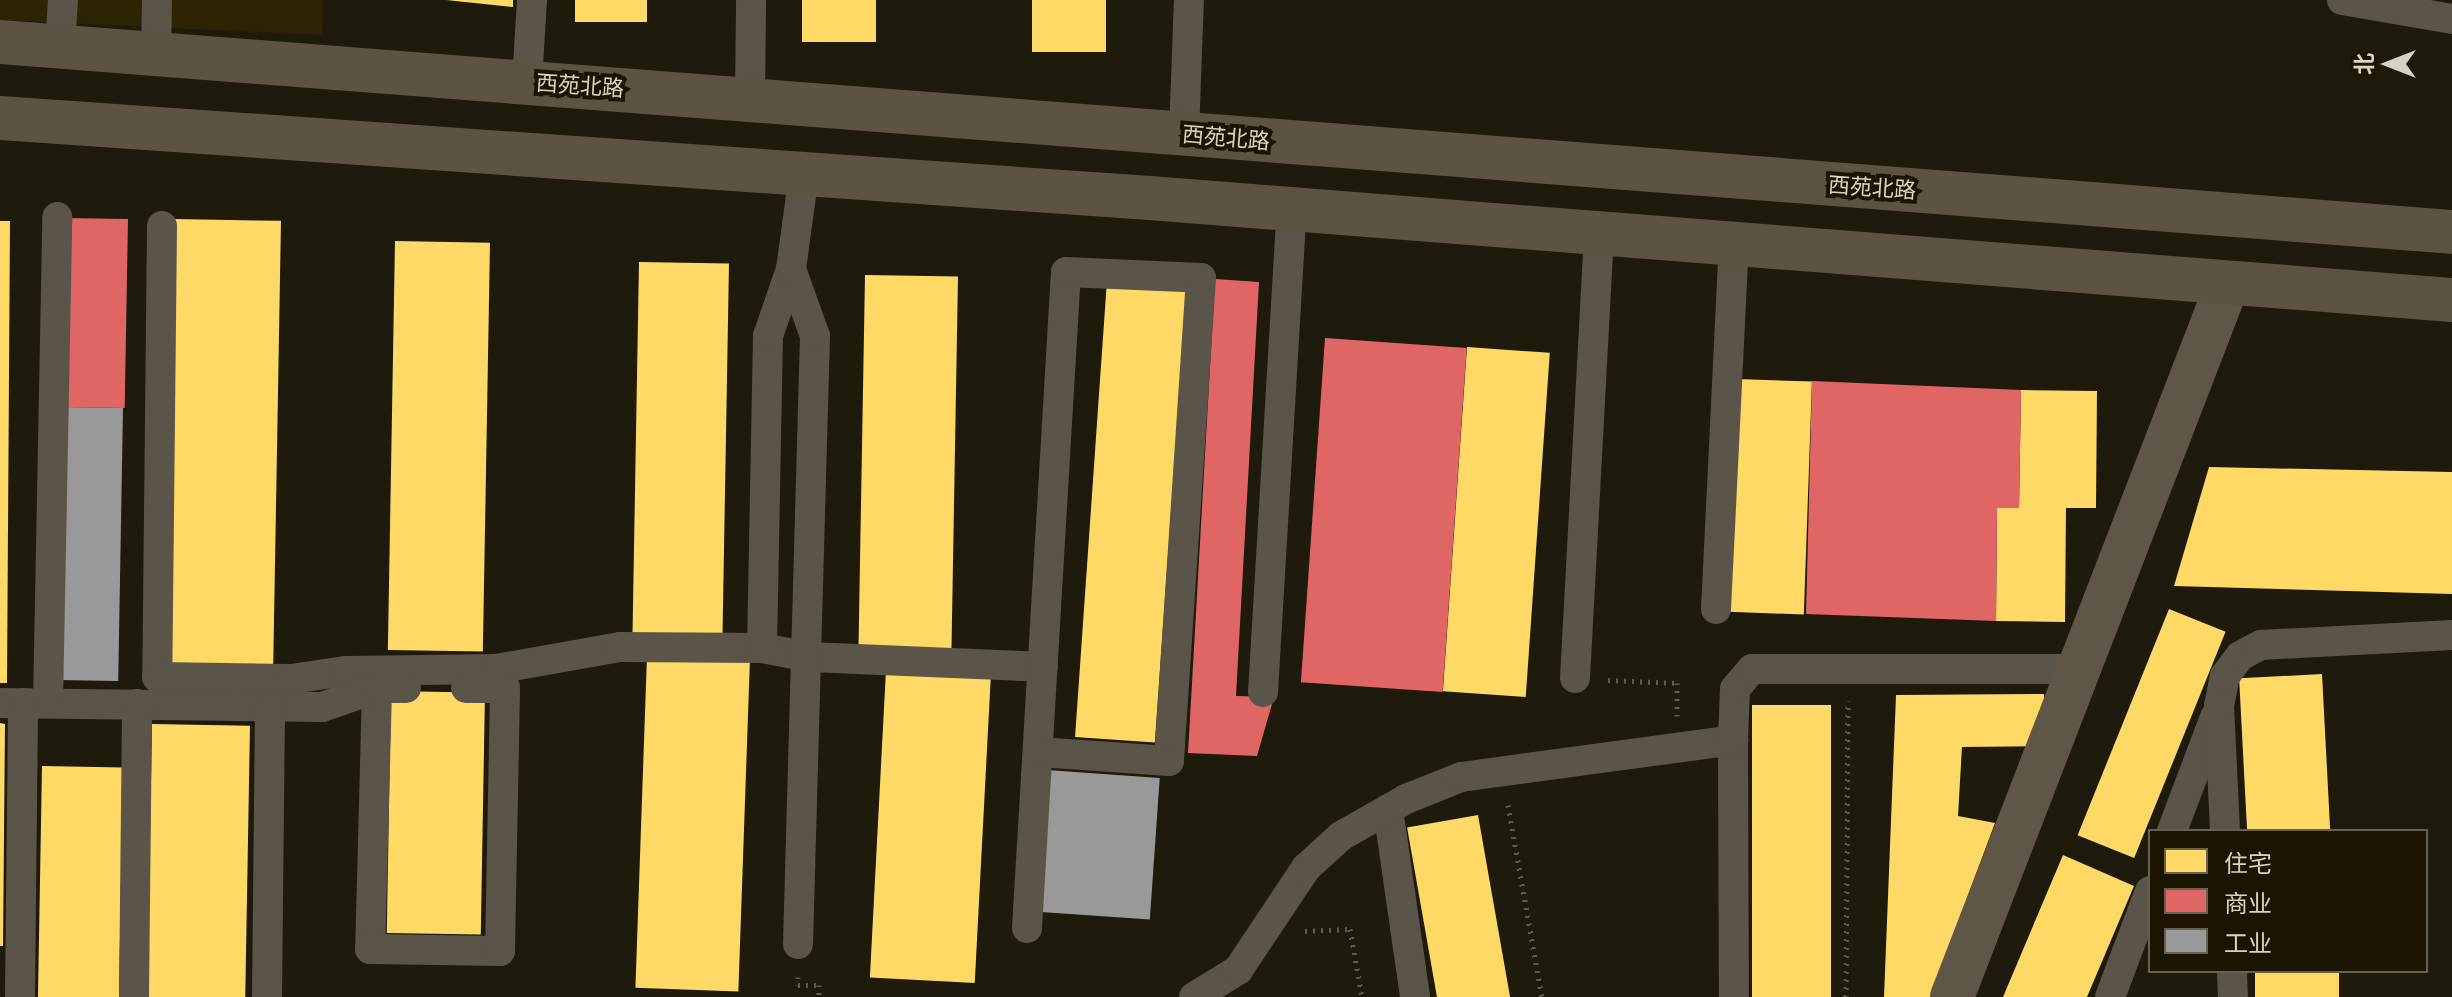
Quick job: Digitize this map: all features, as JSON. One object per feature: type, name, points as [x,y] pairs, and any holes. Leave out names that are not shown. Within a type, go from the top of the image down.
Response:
[{"type":"main road","name":"西苑北路","points":[[0,42],[2452,232]]},
{"type":"main road","points":[[0,118],[1292,209],[2452,300]]},
{"type":"street","points":[[60,46],[63,0]]},
{"type":"street","points":[[156,53],[157,0]]},
{"type":"street","points":[[527,82],[532,0]]},
{"type":"street","points":[[750,100],[751,0]]},
{"type":"street","points":[[1184,134],[1189,0]]},
{"type":"street","points":[[2342,0],[2452,19]]},
{"type":"street","points":[[762,648],[768,336],[791,269],[804,174]]},
{"type":"street","points":[[1263,692],[1292,209]]},
{"type":"street","points":[[20,997],[24,703],[57,217]]},
{"type":"street","points":[[162,226],[157,677],[291,679],[346,671],[496,669],[620,647],[762,648],[809,657],[1043,667]]},
{"type":"street","points":[[1575,678],[1599,234]]},
{"type":"street","points":[[1716,609],[1734,245]]},
{"type":"street","points":[[791,269],[815,336],[809,657],[798,944]]},
{"type":"street","points":[[1027,928],[1066,272],[1201,278],[1169,761],[1038,752]]},
{"type":"street","points":[[1952,997],[2228,283]]},
{"type":"street","points":[[2173,829],[2219,706],[2225,676],[2240,656],[2261,645],[2452,635]]},
{"type":"street","points":[[1734,997],[1735,689],[1752,669],[2079,669]]},
{"type":"street","points":[[24,703],[322,707],[377,688],[505,688],[500,951],[370,949],[377,688]]},
{"type":"street","points":[[134,997],[137,704]]},
{"type":"street","points":[[267,997],[270,706]]},
{"type":"street","points":[[2219,706],[2225,829]]},
{"type":"street","points":[[1194,997],[1238,970],[1306,868],[1341,836],[1388,809],[1461,777],[1502,769],[1733,740]]},
{"type":"street","points":[[1388,809],[1415,997]]},
{"type":"street","points":[[2110,997],[2148,896]]},
{"type":"street","points":[[2232,973],[2233,997]]},
{"type":"path","points":[[1575,678],[1677,683],[1677,749]]},
{"type":"path","points":[[1846,997],[1848,689]]},
{"type":"path","points":[[1502,769],[1542,997]]},
{"type":"path","points":[[1310,934],[1350,929],[1362,997]]},
{"type":"shaded area","points":[[0,0],[323,0],[322,35],[0,20]]},
{"type":"building: 住宅","points":[[446,0],[513,0],[513,7]]},
{"type":"building: 住宅","points":[[575,0],[647,0],[647,22],[575,22]]},
{"type":"building: 住宅","points":[[802,0],[876,0],[876,42],[802,42]]},
{"type":"building: 住宅","points":[[1032,0],[1106,0],[1106,52],[1032,52]]},
{"type":"building: 住宅","points":[[174,219],[281,221],[273,670],[166,668]]},
{"type":"building: 住宅","points":[[0,221],[10,221],[7,683],[0,683]]},
{"type":"building: 住宅","points":[[395,241],[490,243],[483,652],[388,650]]},
{"type":"building: 住宅","points":[[639,262],[729,264],[722,636],[633,634]]},
{"type":"building: 住宅","points":[[865,275],[958,277],[951,654],[858,652]]},
{"type":"building: 住宅","points":[[1107,280],[1187,286],[1155,742],[1075,737]]},
{"type":"building: 住宅","points":[[1467,347],[1550,353],[1526,697],[1443,691]]},
{"type":"building: 住宅","points":[[1737,379],[1812,382],[1804,614],[1729,612]]},
{"type":"building: 住宅","points":[[2021,390],[2097,391],[2096,508],[2066,508],[2065,622],[1996,621],[1997,508],[2019,508]]},
{"type":"building: 住宅","points":[[2209,467],[2452,472],[2452,594],[2174,586]]},
{"type":"building: 住宅","points":[[2169,609],[2226,632],[2134,858],[2078,835]]},
{"type":"building: 住宅","points":[[647,656],[750,660],[738,991],[635,988]]},
{"type":"building: 住宅","points":[[886,670],[991,675],[975,983],[870,978]]},
{"type":"building: 住宅","points":[[2322,674],[2330,829],[2247,829],[2239,678]]},
{"type":"building: 住宅","points":[[391,691],[485,693],[481,935],[387,933]]},
{"type":"building: 住宅","points":[[2044,694],[2045,746],[1962,747],[1958,816],[1995,823],[1930,997],[1884,997],[1896,695]]},
{"type":"building: 住宅","points":[[1752,705],[1831,705],[1831,997],[1752,997]]},
{"type":"building: 住宅","points":[[0,723],[5,724],[3,946],[0,946]]},
{"type":"building: 住宅","points":[[152,724],[250,726],[245,997],[147,997]]},
{"type":"building: 住宅","points":[[42,766],[123,767],[119,997],[38,997]]},
{"type":"building: 住宅","points":[[1478,815],[1510,997],[1437,997],[1407,828]]},
{"type":"building: 住宅","points":[[2063,855],[2134,886],[2087,997],[2003,997]]},
{"type":"building: 住宅","points":[[2255,973],[2339,973],[2339,997],[2255,997]]},
{"type":"building: 商业","points":[[66,218],[128,219],[125,408],[63,407]]},
{"type":"building: 商业","points":[[1215,279],[1259,282],[1236,696],[1274,697],[1257,756],[1188,753]]},
{"type":"building: 商业","points":[[1325,338],[1467,348],[1443,692],[1301,682]]},
{"type":"building: 商业","points":[[1812,381],[2021,390],[2019,508],[1997,508],[1996,621],[1806,614]]},
{"type":"building: 工业","points":[[62,407],[123,408],[118,681],[57,680]]},
{"type":"building: 工业","points":[[1047,770],[1160,778],[1150,920],[1037,912]]}]
